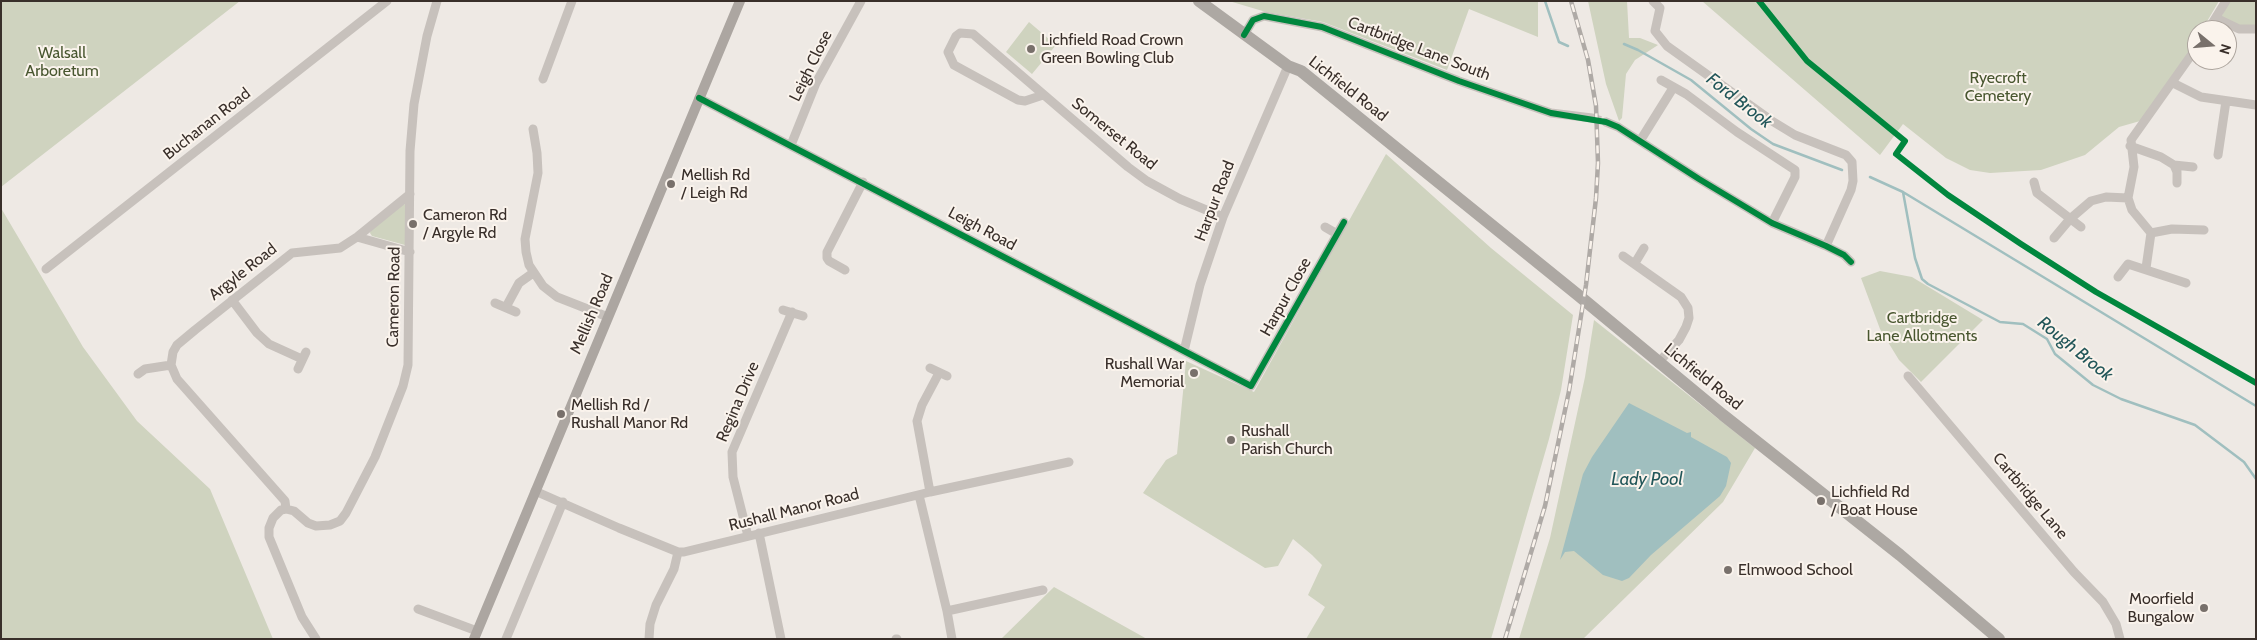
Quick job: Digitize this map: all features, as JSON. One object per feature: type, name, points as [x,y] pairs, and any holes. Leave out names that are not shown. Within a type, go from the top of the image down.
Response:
[{"type":"highway","name":"Lichfield Road","points":[[1199,1],[1288,66],[1301,71],[1598,311],[1658,362],[1900,555],[1998,639]]},
{"type":"main road","name":"Mellish Road","points":[[476,635],[740,1]]},
{"type":"street","name":"Buchanan Road","points":[[46,269],[387,1]]},
{"type":"street","name":"Cameron Road","points":[[286,509],[294,511],[308,523],[316,526],[335,524],[346,513],[391,420],[408,365],[410,194],[414,104],[424,52],[437,1]]},
{"type":"street","points":[[548,76],[572,1]]},
{"type":"street","name":"Leigh Close","points":[[791,145],[816,83],[861,1]]},
{"type":"street","points":[[1652,1],[1660,8],[1655,31],[1667,46],[1772,121],[1795,135],[1846,155],[1852,162],[1853,180],[1851,190],[1826,246]]},
{"type":"street","points":[[2226,1],[2216,18],[2239,29],[2256,29]]},
{"type":"street","name":"Cartbridge Lane South","points":[[1244,35],[1254,20],[1264,16],[1322,27],[1459,81],[1542,110],[1592,118]]},
{"type":"street","name":"Somerset Road","points":[[1043,95],[1025,101],[1018,100],[954,65],[948,52],[956,36],[960,33],[973,34],[1147,181],[1180,199],[1223,218]]},
{"type":"street","points":[[2146,268],[2151,233],[2132,210],[2128,198],[2134,167],[2130,140],[2187,62]]},
{"type":"street","name":"Harpur Road","points":[[1184,351],[1200,285],[1223,218],[1288,66]]},
{"type":"street","points":[[1661,80],[1794,170],[1795,177],[1772,223]]},
{"type":"street","points":[[2173,82],[2201,97],[2256,106]]},
{"type":"street","points":[[1640,141],[1673,88]]},
{"type":"street","name":"Leigh Road","points":[[699,98],[1251,386]]},
{"type":"street","points":[[2218,155],[2226,101]]},
{"type":"street","points":[[1606,122],[1618,126],[1699,180],[1772,223],[1826,246],[1844,255],[1851,262]]},
{"type":"street","points":[[533,129],[536,142],[538,173],[525,238],[526,252],[533,273],[557,297],[608,317]]},
{"type":"street","points":[[536,142],[546,141]]},
{"type":"street","points":[[2130,146],[2161,157],[2174,165],[2193,167]]},
{"type":"street","points":[[2174,165],[2177,172],[2177,183]]},
{"type":"street","points":[[844,268],[829,262],[827,252],[863,182]]},
{"type":"street","points":[[2034,182],[2037,193],[2081,227]]},
{"type":"street","name":"Argyle Road","points":[[171,365],[177,345],[292,253],[340,248],[357,237],[410,194]]},
{"type":"street","points":[[2054,238],[2070,219],[2091,201],[2106,198],[2128,198]]},
{"type":"street","name":"Harpur Close","points":[[1251,386],[1344,222]]},
{"type":"street","points":[[1325,227],[1337,234]]},
{"type":"street","points":[[2151,233],[2172,228],[2204,230]]},
{"type":"street","points":[[357,237],[410,252]]},
{"type":"street","points":[[1635,264],[1644,248]]},
{"type":"street","points":[[1624,256],[1681,297],[1688,308],[1689,318],[1679,340],[1658,362]]},
{"type":"street","points":[[2118,277],[2128,264],[2146,268],[2186,283]]},
{"type":"street","points":[[506,307],[519,283],[533,273]]},
{"type":"street","points":[[232,300],[257,333],[269,344],[304,356],[298,369]]},
{"type":"street","points":[[494,303],[516,312]]},
{"type":"street","name":"Regina Drive","points":[[748,536],[733,477],[732,452],[788,311],[803,316]]},
{"type":"street","points":[[142,369],[171,365],[177,379],[285,501],[286,509],[281,510],[273,518],[269,528],[269,537],[302,617],[316,639]]},
{"type":"street","points":[[930,492],[917,421],[922,405],[939,372]]},
{"type":"street","name":"Cartbridge Lane","points":[[1908,376],[2074,572],[2102,602],[2116,624],[2120,639]]},
{"type":"street","name":"Rushall Manor Road","points":[[678,552],[930,492],[1069,462]]},
{"type":"street","points":[[535,491],[678,552],[674,569],[656,605],[650,624],[649,639]]},
{"type":"street","points":[[919,495],[948,611],[952,639]]},
{"type":"street","points":[[506,639],[563,502]]},
{"type":"street","points":[[759,533],[781,639]]},
{"type":"street","points":[[948,611],[1024,599],[1043,590]]},
{"type":"street","points":[[418,609],[476,635]]},
{"type":"green space","name":"Walsall Arboretum","points":[[1,1],[240,1],[1,187]]},
{"type":"green space","points":[[1229,1],[1538,1],[1538,37],[1469,9],[1447,70],[1323,22],[1266,12]]},
{"type":"green space","points":[[1588,1],[1627,1],[1629,38],[1640,38],[1658,45],[1635,60],[1626,74],[1622,118],[1619,121],[1606,84]]},
{"type":"green space","name":"Ryecroft Cemetery","points":[[1702,1],[2219,1],[2208,20],[2187,20],[2187,55],[2140,121],[2119,127],[2085,155],[2041,170],[1990,173],[1970,170],[1946,158],[1903,124],[1880,155]]},
{"type":"green space","points":[[2230,1],[2256,1],[2256,26],[2239,27],[2237,26],[2237,20],[2226,20],[2221,17]]},
{"type":"green space","name":"Lichfield Road Crown Green Bowling Club","points":[[1029,22],[1056,45],[1032,74],[1006,52]]},
{"type":"green space","points":[[1386,154],[1491,248],[1573,315],[1561,390],[1549,439],[1491,639],[1306,639],[1325,607],[1308,595],[1322,565],[1312,555],[1293,539],[1278,566],[1265,568],[1143,493],[1166,460],[1177,454],[1186,361],[1254,392]]},
{"type":"green space","points":[[405,204],[407,207],[405,245],[372,236],[370,233],[371,228]]},
{"type":"green space","points":[[1,208],[83,347],[137,421],[210,489],[273,639],[1,639]]},
{"type":"green space","name":"Cartbridge Lane Allotments","points":[[1880,271],[1912,277],[1983,320],[1921,382],[1899,360],[1880,329],[1861,278]]},
{"type":"green space","points":[[1594,320],[1755,448],[1723,502],[1583,639],[1519,639],[1550,538],[1585,377]]},
{"type":"green space","points":[[1054,587],[1147,639],[1001,639]]},
{"type":"water","name":"Lady Pool","points":[[1629,403],[1687,433],[1691,432],[1691,437],[1727,457],[1731,463],[1726,486],[1720,496],[1651,555],[1629,578],[1622,581],[1603,575],[1574,551],[1565,552],[1560,560],[1583,474],[1592,457]]},
{"type":"waterway","name":"Ford Brook","points":[[1545,1],[1559,42],[1568,46]]},
{"type":"waterway","name":"Ford Brook","points":[[1624,44],[1691,80],[1751,129],[1773,144],[1842,170]]},
{"type":"waterway","name":"Ford Brook","points":[[1870,177],[1903,192],[2256,406]]},
{"type":"waterway","name":"Rough Brook","points":[[1903,192],[1915,258],[1922,279],[1928,284],[2000,322],[2023,324],[2047,339],[2055,354],[2093,385],[2121,399],[2195,425],[2244,462],[2256,479]]},
{"type":"tunnel","points":[[1592,118],[1606,122]]},
{"type":"railway","points":[[1505,639],[1545,506],[1569,391],[1586,285],[1596,198],[1598,163],[1596,106],[1588,60],[1571,1]]},
{"type":"cycle path","points":[[1759,1],[1807,61],[1905,141],[1896,154],[1948,195],[2096,292],[2256,383]]},
{"type":"cycle path","points":[[1244,35],[1253,20],[1264,16],[1322,27],[1459,81],[1551,113],[1606,122],[1618,127],[1772,223],[1826,246],[1844,255],[1851,262]]},
{"type":"cycle path","points":[[699,98],[1251,386],[1344,222]]},
{"type":"place","name":"Lichfield Road Crown Green Bowling Club","points":[[1031,49]]},
{"type":"place","name":"Mellish Rd / Leigh Rd","points":[[671,184]]},
{"type":"place","name":"Cameron Rd / Argyle Rd","points":[[413,224]]},
{"type":"place","name":"Rushall War Memorial","points":[[1194,373]]},
{"type":"place","name":"Mellish Rd / Rushall Manor Rd","points":[[561,414]]},
{"type":"place","name":"Rushall Parish Church","points":[[1231,440]]},
{"type":"place","name":"Lichfield Rd / Boat House","points":[[1821,501]]},
{"type":"place","name":"Elmwood School","points":[[1728,570]]},
{"type":"place","name":"Moorfield Bungalow","points":[[2204,608]]}]
